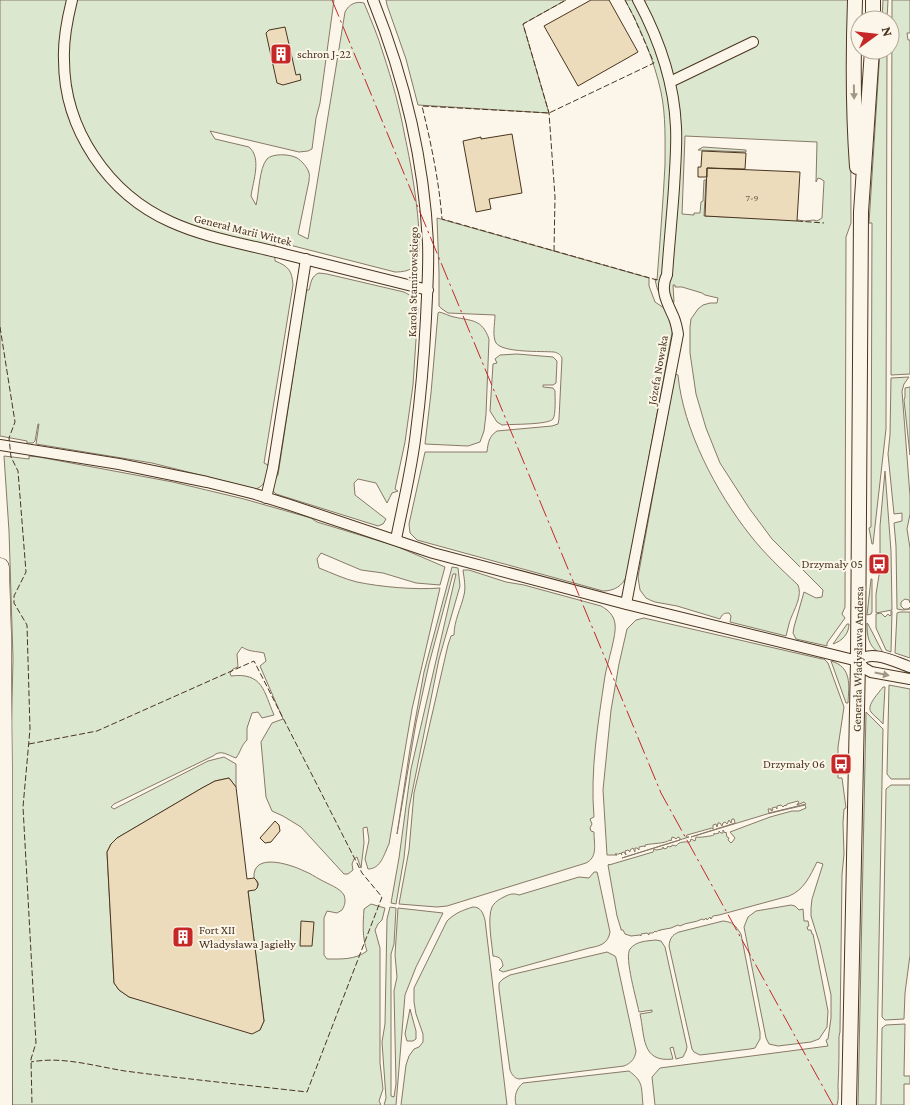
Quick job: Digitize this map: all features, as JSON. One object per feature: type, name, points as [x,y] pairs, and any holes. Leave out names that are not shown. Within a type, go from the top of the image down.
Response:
[{"type":"highway","points":[[0,568],[2,633],[3,1105]]},
{"type":"main road","name":"Generała Władysława Andersa","points":[[855,0],[853,44],[854,120],[861,212]]},
{"type":"main road","name":"Generała Władysława Andersa","points":[[849,1105],[858,661],[861,212],[871,60]]},
{"type":"street","name":"Generał Marii Wittek","points":[[72,0],[64,46],[68,98],[84,141],[98,163],[126,194],[154,214],[183,228],[428,290]]},
{"type":"street","name":"Karola Stamirowskiego","points":[[373,0],[384,26],[397,68],[418,156],[427,233],[428,290],[424,361],[416,432],[396,539]]},
{"type":"street","name":"Józefa Nowaka","points":[[626,604],[678,334],[675,319],[666,302],[664,284],[667,276],[676,144],[675,111],[662,53],[638,0]]},
{"type":"street","points":[[670,82],[753,42]]},
{"type":"street","name":"Generał Marii Wittek","points":[[266,498],[273,468],[306,260]]},
{"type":"street","points":[[0,445],[119,464],[207,482],[266,498],[434,553],[626,604],[858,661],[871,672],[910,679]]},
{"type":"street","points":[[858,661],[863,657],[872,656],[910,667]]},
{"type":"green space","points":[[0,0],[334,0],[312,149],[299,152],[210,131],[215,139],[249,147],[253,152],[256,170],[251,196],[256,205],[261,175],[267,159],[277,155],[286,155],[297,158],[302,162],[309,174],[309,181],[298,234],[308,239],[345,12],[353,4],[358,2],[364,3],[377,34],[396,95],[403,126],[416,204],[419,242],[418,256],[415,265],[411,269],[395,272],[278,242],[275,238],[275,261],[288,269],[292,276],[293,285],[264,463],[268,465],[266,479],[260,487],[256,489],[152,463],[36,444],[39,424],[33,443],[0,436]]},
{"type":"green space","points":[[386,0],[566,0],[523,24],[549,113],[418,105],[406,59]]},
{"type":"green space","points":[[625,0],[850,0],[851,223],[846,237],[845,607],[842,614],[845,618],[827,643],[827,646],[796,639],[793,633],[794,627],[804,592],[816,598],[822,597],[823,590],[772,539],[749,508],[720,463],[706,428],[696,394],[690,353],[690,327],[691,319],[698,309],[703,305],[717,303],[718,298],[673,285],[674,302],[672,303],[660,294],[657,288],[655,279],[657,280],[665,165],[664,110],[655,68],[642,33]],"holes":[[[685,136],[817,142],[816,182],[818,178],[824,181],[822,218],[817,221],[704,216],[706,180],[704,180],[703,201],[701,202],[700,213],[694,213],[694,215],[682,214]]]},
{"type":"green space","points":[[883,0],[888,0],[888,10],[882,10]]},
{"type":"green space","points":[[892,0],[910,0],[910,33],[907,33],[908,40],[910,40],[910,374],[891,375],[892,60],[900,60],[900,10],[892,10]]},
{"type":"green space","points":[[879,60],[887,60],[886,429],[873,544],[869,528],[871,527],[872,223],[869,223]]},
{"type":"green space","points":[[703,147],[746,150],[746,152],[698,150]]},
{"type":"green space","points":[[437,218],[649,278],[649,286],[655,302],[667,310],[673,328],[627,575],[621,585],[614,589],[603,591],[417,540],[410,533],[409,524],[425,452],[487,452],[489,440],[497,431],[552,426],[558,424],[559,419],[562,358],[558,353],[514,350],[500,346],[496,343],[494,337],[495,315],[448,313],[439,306]]},
{"type":"green space","points":[[319,273],[404,292],[413,299],[418,309],[413,385],[405,442],[395,489],[398,491],[392,493],[387,503],[376,483],[358,479],[354,483],[355,495],[386,519],[383,524],[378,526],[276,494],[273,491],[274,480],[278,475],[306,290],[309,290],[313,278]]},
{"type":"green space","points":[[439,312],[480,324],[489,339],[484,431],[480,442],[468,446],[425,444]]},
{"type":"green space","points":[[517,354],[553,357],[557,361],[556,383],[553,385],[543,385],[543,387],[553,388],[555,391],[555,413],[550,421],[502,425],[497,422],[490,411],[493,364],[497,363],[495,359],[500,355]]},
{"type":"green space","points":[[675,374],[678,375],[681,396],[694,438],[725,499],[750,535],[767,555],[798,585],[798,600],[790,619],[786,636],[730,622],[731,616],[729,613],[723,614],[720,619],[677,606],[655,602],[646,598],[640,590],[638,577]]},
{"type":"green space","points":[[909,377],[902,391],[910,496],[910,514],[907,529],[910,548],[910,603],[909,600],[905,599],[901,602],[901,606],[904,609],[910,607],[910,609],[903,610],[897,609],[894,523],[902,521],[902,513],[894,514],[888,454],[891,378]]},
{"type":"green space","points":[[910,387],[910,455],[904,400],[905,388]]},
{"type":"green space","points":[[4,456],[29,459],[29,456],[39,457],[173,482],[244,499],[311,518],[317,522],[396,546],[445,567],[440,585],[416,583],[383,573],[361,570],[321,553],[317,559],[319,568],[357,582],[398,588],[440,588],[412,709],[389,844],[379,864],[368,869],[365,859],[369,840],[367,827],[363,828],[364,843],[361,868],[357,857],[352,864],[353,870],[348,874],[344,874],[301,827],[272,811],[266,797],[261,742],[272,723],[283,719],[260,666],[266,661],[264,653],[250,651],[242,647],[237,654],[238,667],[233,669],[230,673],[231,676],[250,677],[261,685],[274,715],[262,718],[258,712],[252,713],[247,728],[247,740],[236,758],[224,753],[216,754],[111,807],[114,809],[208,761],[224,757],[236,764],[236,787],[229,778],[215,781],[117,838],[107,852],[114,983],[119,990],[129,997],[260,1030],[264,1021],[248,891],[254,890],[258,885],[254,878],[255,870],[259,865],[273,862],[298,868],[334,886],[344,895],[345,903],[342,910],[337,913],[327,911],[324,918],[324,955],[327,959],[353,957],[367,951],[363,925],[364,909],[371,904],[385,908],[382,920],[375,930],[380,948],[380,1063],[383,1089],[379,1101],[381,1105],[12,1105],[11,744],[13,659],[9,531]]},
{"type":"green space","points":[[885,471],[891,551],[892,610],[876,613],[876,594],[880,569],[880,526]]},
{"type":"green space","points":[[452,567],[458,568],[460,586],[439,659],[409,808],[404,858],[396,904],[391,903],[411,769],[456,574],[453,574],[429,664],[416,723],[397,834],[410,749],[424,672]]},
{"type":"green space","points":[[463,570],[469,570],[506,582],[524,585],[601,606],[612,615],[615,624],[615,635],[605,676],[594,765],[594,817],[590,819],[592,824],[590,828],[594,832],[594,854],[586,863],[447,906],[399,904],[409,850],[414,793],[448,645],[451,636],[454,635],[456,620],[464,595]]},
{"type":"green space","points":[[871,579],[872,612],[867,615]]},
{"type":"green space","points":[[891,611],[891,652],[886,650],[876,628],[876,614],[881,613],[885,617],[888,614],[890,616]]},
{"type":"green space","points":[[910,612],[910,658],[895,653],[897,613]]},
{"type":"green space","points":[[644,618],[824,659],[828,663],[844,707],[838,747],[838,778],[842,778],[846,808],[844,809],[843,823],[844,854],[837,1105],[655,1105],[652,1077],[660,1068],[828,1046],[826,1040],[828,1039],[831,1018],[831,995],[820,945],[811,916],[812,899],[823,864],[817,862],[803,886],[789,896],[713,916],[711,919],[710,917],[707,920],[706,918],[655,931],[649,933],[649,935],[647,933],[641,934],[641,936],[631,936],[621,930],[609,864],[653,852],[654,849],[662,849],[663,847],[664,849],[668,846],[690,842],[691,839],[695,841],[696,837],[714,835],[714,833],[719,833],[719,831],[723,833],[723,830],[726,832],[731,843],[735,838],[730,832],[770,817],[806,808],[805,805],[767,814],[691,837],[735,823],[734,819],[732,819],[731,823],[729,820],[727,824],[725,822],[722,826],[718,823],[717,827],[716,824],[713,825],[713,829],[687,835],[686,837],[689,837],[680,840],[678,837],[676,839],[672,837],[671,841],[645,845],[645,847],[639,847],[639,850],[635,848],[635,852],[633,848],[630,852],[628,850],[625,851],[626,855],[624,852],[621,853],[622,855],[620,853],[615,854],[617,855],[607,855],[603,790],[611,710],[627,629],[636,620]],"holes":[[[798,801],[797,805],[804,802],[806,804],[769,813],[768,809],[771,809],[771,811],[773,810],[772,808],[776,807],[777,809],[777,806],[781,805],[783,807]]]},
{"type":"green space","points":[[867,623],[883,653],[875,650],[870,643]]},
{"type":"green space","points":[[847,624],[849,624],[849,628],[846,634],[842,639],[833,644]]},
{"type":"green space","points":[[831,661],[838,664],[846,672],[849,683],[848,703],[846,703]]},
{"type":"green space","points":[[889,685],[910,689],[910,779],[891,779],[887,774]]},
{"type":"green space","points":[[883,687],[885,687],[883,724],[872,714],[870,706]]},
{"type":"green space","points":[[866,712],[883,729],[876,1105],[858,1105]]},
{"type":"green space","points":[[891,785],[910,785],[910,955],[904,1019],[885,1020],[882,1017],[886,789]]},
{"type":"green space","points":[[594,872],[597,872],[610,932],[605,942],[597,946],[503,972],[499,970],[503,964],[500,959],[493,956],[490,924],[492,907],[495,903],[510,895],[519,895],[579,877],[589,878]]},
{"type":"green space","points":[[791,905],[799,910],[803,909],[804,921],[808,921],[808,930],[811,930],[813,934],[828,1011],[827,1027],[819,1039],[811,1042],[778,1046],[769,1044],[766,1038],[744,927],[748,917],[756,911]]},
{"type":"green space","points":[[390,907],[396,908],[394,944],[391,954],[391,1096],[394,1097],[396,1084],[394,991],[397,977],[395,955],[398,908],[443,913],[416,967],[405,995],[396,1105],[384,1105],[386,1098],[382,1042],[385,1024],[387,919]]},
{"type":"green space","points":[[473,907],[480,909],[485,920],[507,1105],[401,1105],[406,1065],[409,1056],[423,1042],[423,1034],[414,1002],[414,988],[447,921],[459,912]]},
{"type":"green space","points":[[723,921],[734,924],[741,934],[760,1039],[755,1048],[700,1055],[692,1049],[669,943],[672,937],[679,932]]},
{"type":"green space","points":[[645,941],[661,941],[665,947],[687,1047],[683,1057],[676,1059],[673,1047],[670,1048],[673,1059],[663,1059],[655,1057],[646,1046],[640,1014],[652,1012],[652,1010],[639,1012],[630,970],[629,954],[632,946]]},
{"type":"green space","points":[[607,952],[616,958],[636,1051],[635,1056],[629,1064],[624,1066],[519,1079],[514,1077],[510,1070],[499,983],[510,975]]},
{"type":"green space","points":[[410,1009],[416,1031],[416,1039],[407,1041],[405,1034]]},
{"type":"green space","points":[[905,1024],[904,1076],[910,1076],[910,1084],[904,1084],[904,1105],[881,1105],[882,1028],[886,1025]]},
{"type":"green space","points":[[629,1071],[637,1078],[642,1089],[643,1105],[516,1105],[516,1093],[523,1083]]},
{"type":"building","points":[[591,0],[609,0],[638,52],[578,86],[544,26]]},
{"type":"building","name":"schron J-22","points":[[285,27],[296,75],[300,74],[301,80],[283,85],[277,83],[266,33],[269,30]]},
{"type":"building","points":[[512,134],[522,193],[489,199],[491,209],[476,212],[463,141]]},
{"type":"building","points":[[702,151],[746,153],[745,169],[707,168],[707,177],[698,177],[698,167],[701,167]]},
{"type":"building","points":[[707,168],[800,172],[797,221],[705,216]]},
{"type":"building","name":"Fort XII Władysława Jagiełły","points":[[229,778],[236,787],[247,879],[254,878],[258,884],[255,890],[248,891],[264,1021],[260,1030],[252,1034],[129,997],[119,990],[114,983],[107,852],[111,844],[117,838],[202,788],[215,781]]},
{"type":"building","points":[[275,821],[279,825],[280,831],[271,842],[265,843],[260,838]]},
{"type":"building","points":[[301,921],[314,922],[312,946],[300,946]]},
{"type":"fence","points":[[554,251],[555,197],[549,113],[523,24],[566,0]]},
{"type":"fence","points":[[625,0],[654,63],[549,113],[422,106],[434,162],[442,219],[657,280],[657,277]]},
{"type":"fence","points":[[797,221],[824,223]]},
{"type":"fence","points":[[0,327],[15,422],[9,438],[11,457],[18,471],[26,572],[14,596],[14,603],[27,625],[30,729],[23,807],[36,1043],[31,1059],[32,1105]]},
{"type":"fence","points":[[29,744],[97,731],[254,661],[362,873],[382,897],[307,1092],[125,1071],[66,1061],[43,1060],[31,1062]]},
{"type":"power","points":[[332,0],[661,793],[833,1105]]},
{"type":"place","name":"schron J-22","points":[[281,54]]},
{"type":"place","name":"Drzymały 05","points":[[879,564]]},
{"type":"place","name":"Drzymały 06","points":[[841,764]]},
{"type":"place","name":"Fort XII Władysława Jagiełły","points":[[183,937]]}]
